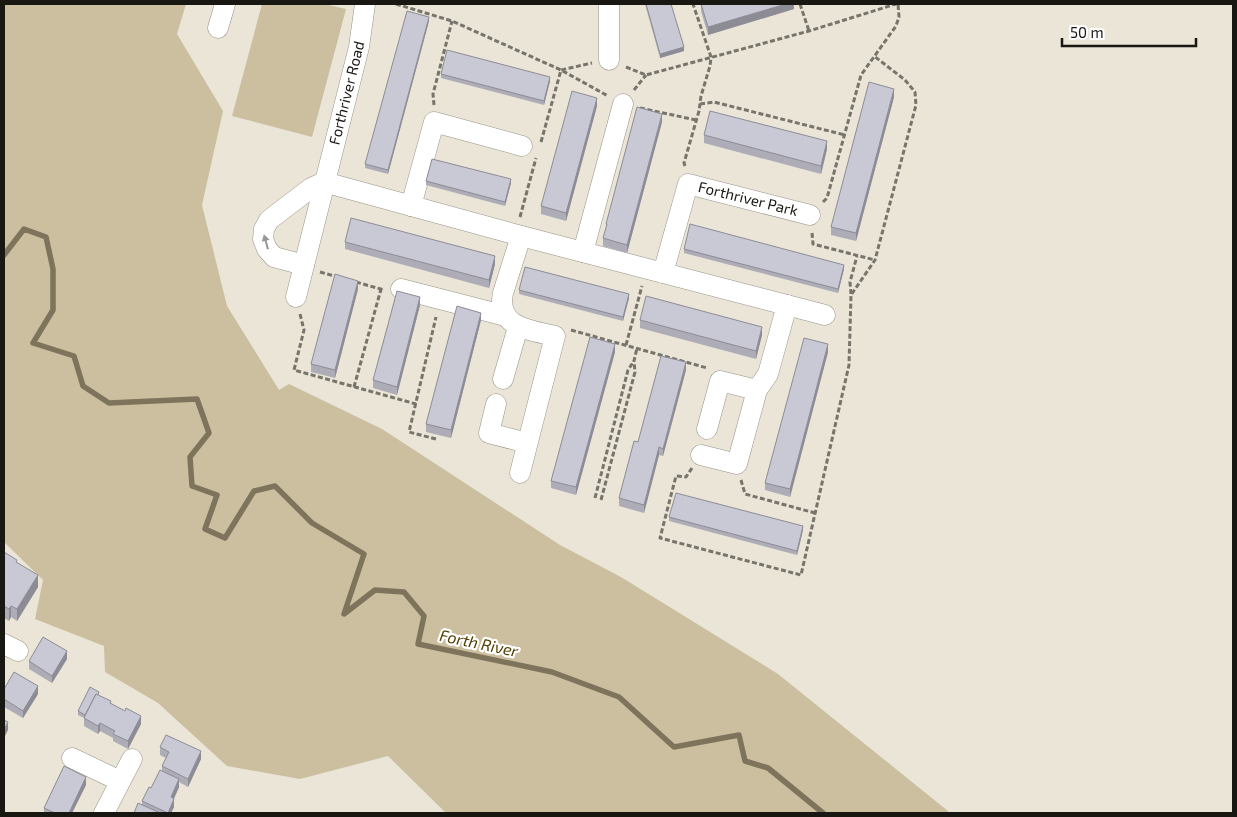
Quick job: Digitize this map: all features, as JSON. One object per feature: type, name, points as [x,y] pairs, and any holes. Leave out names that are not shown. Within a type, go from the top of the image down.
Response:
[{"type":"street","points":[[218,28],[225,4]]},
{"type":"street","name":"Forthriver Road","points":[[296,297],[359,47],[365,4]]},
{"type":"street","points":[[609,4],[609,60]]},
{"type":"street","points":[[583,252],[623,104]]},
{"type":"street","points":[[411,206],[434,122],[522,146]]},
{"type":"street","points":[[304,265],[274,257],[267,249],[263,239],[264,229],[269,220],[311,188],[324,182],[521,236],[826,315]]},
{"type":"street","name":"Forthriver Park","points":[[655,271],[688,184],[810,215]]},
{"type":"street","points":[[512,321],[504,312],[501,302],[521,236]]},
{"type":"street","points":[[402,289],[512,321],[555,336],[520,473]]},
{"type":"street","points":[[701,455],[737,464],[757,390],[768,374],[787,305]]},
{"type":"street","points":[[503,379],[512,321]]},
{"type":"street","points":[[707,429],[720,381],[757,390]]},
{"type":"street","points":[[496,404],[489,433],[527,443]]},
{"type":"street","points":[[72,758],[120,781]]},
{"type":"street","points":[[104,813],[132,759]]},
{"type":"path","points":[[396,4],[452,21],[561,70],[623,104],[696,120]]},
{"type":"path","points":[[688,184],[684,163],[711,57],[693,4]]},
{"type":"path","points":[[800,4],[809,31]]},
{"type":"path","points":[[561,70],[609,60],[646,74],[809,31],[897,4],[900,17],[896,26],[861,75],[827,198],[810,215],[813,244],[875,260]]},
{"type":"path","points":[[434,122],[433,94],[452,21]]},
{"type":"path","points":[[851,295],[875,260],[916,105],[915,92],[905,80],[874,56]]},
{"type":"path","points":[[700,104],[714,102],[845,135]]},
{"type":"path","points":[[701,455],[686,477],[676,476],[660,538],[801,575],[849,364],[850,282],[857,256]]},
{"type":"path","points":[[626,345],[655,271]]},
{"type":"path","points":[[324,274],[344,279]]},
{"type":"path","points":[[354,281],[393,292],[402,289]]},
{"type":"path","points":[[354,387],[381,289]]},
{"type":"path","points":[[296,297],[304,330],[294,370],[416,404]]},
{"type":"path","points":[[436,439],[409,432],[441,300]]},
{"type":"path","points":[[555,336],[568,329],[709,369],[720,381]]},
{"type":"path","points":[[601,500],[635,372],[634,361],[637,348]]},
{"type":"path","points":[[595,498],[628,370],[634,361]]},
{"type":"path","points":[[737,464],[745,494],[815,513]]},
{"type":"shaded area","points":[[4,4],[186,4],[177,34],[223,111],[202,205],[227,306],[279,390],[289,384],[382,429],[560,545],[621,577],[778,674],[948,811],[948,813],[446,813],[388,756],[300,779],[227,766],[158,703],[105,672],[104,646],[35,619],[43,580],[4,542]]},
{"type":"shaded area","points":[[262,4],[324,4],[346,9],[312,137],[232,116]]},
{"type":"building","points":[[646,4],[671,4],[684,47],[660,54]]},
{"type":"building","points":[[701,4],[786,4],[708,27]]},
{"type":"building","points":[[407,11],[429,17],[388,170],[365,164]]},
{"type":"building","points":[[447,50],[550,77],[544,101],[441,74]]},
{"type":"building","points":[[869,82],[894,89],[856,233],[831,227]]},
{"type":"building","points":[[572,91],[597,98],[566,213],[541,206]]},
{"type":"building","points":[[637,107],[662,114],[627,245],[603,238]]},
{"type":"building","points":[[710,111],[827,141],[821,166],[704,135]]},
{"type":"building","points":[[432,159],[511,179],[505,202],[426,181]]},
{"type":"building","points":[[351,218],[495,256],[489,280],[345,242]]},
{"type":"building","points":[[690,224],[844,265],[838,289],[684,249]]},
{"type":"building","points":[[525,267],[629,294],[623,317],[519,290]]},
{"type":"building","points":[[335,274],[358,281],[335,370],[311,364]]},
{"type":"building","points":[[397,291],[420,297],[397,387],[373,380]]},
{"type":"building","points":[[646,296],[762,327],[756,351],[640,320]]},
{"type":"building","points":[[457,306],[481,313],[451,430],[426,424]]},
{"type":"building","points":[[590,337],[615,344],[576,487],[551,481]]},
{"type":"building","points":[[804,338],[828,344],[790,489],[765,483]]},
{"type":"building","points":[[661,356],[686,362],[663,449],[659,447],[644,505],[619,498],[634,441],[638,442]]},
{"type":"building","points":[[676,493],[803,526],[797,551],[669,517]]},
{"type":"building","points":[[4,552],[17,560],[16,562],[38,575],[17,609],[11,606],[9,609],[4,606]]},
{"type":"building","points":[[43,637],[67,651],[52,676],[29,661]]},
{"type":"building","points":[[14,672],[38,686],[23,711],[4,699],[4,689]]},
{"type":"building","points":[[90,687],[99,692],[98,695],[96,694],[85,715],[78,711]]},
{"type":"building","points":[[96,694],[111,701],[110,703],[125,711],[126,708],[141,716],[128,741],[113,734],[115,731],[100,723],[98,726],[84,718]]},
{"type":"building","points":[[4,720],[8,722],[4,730]]},
{"type":"building","points":[[166,735],[201,751],[188,779],[162,766],[169,752],[160,747]]},
{"type":"building","points":[[64,766],[86,777],[69,813],[55,813],[44,808]]},
{"type":"building","points":[[160,770],[179,779],[171,797],[174,799],[168,813],[142,801]]},
{"type":"building","points":[[138,803],[158,812],[134,813]]},
{"type":"waterway","name":"Forth River","points":[[4,255],[24,229],[46,237],[53,269],[53,310],[33,343],[74,356],[83,386],[109,403],[197,399],[209,433],[190,457],[192,486],[217,495],[205,529],[225,538],[254,491],[275,486],[312,523],[364,554],[344,614],[375,590],[404,592],[424,616],[418,644],[552,672],[619,697],[674,747],[739,735],[745,761],[768,768],[823,813]]}]
